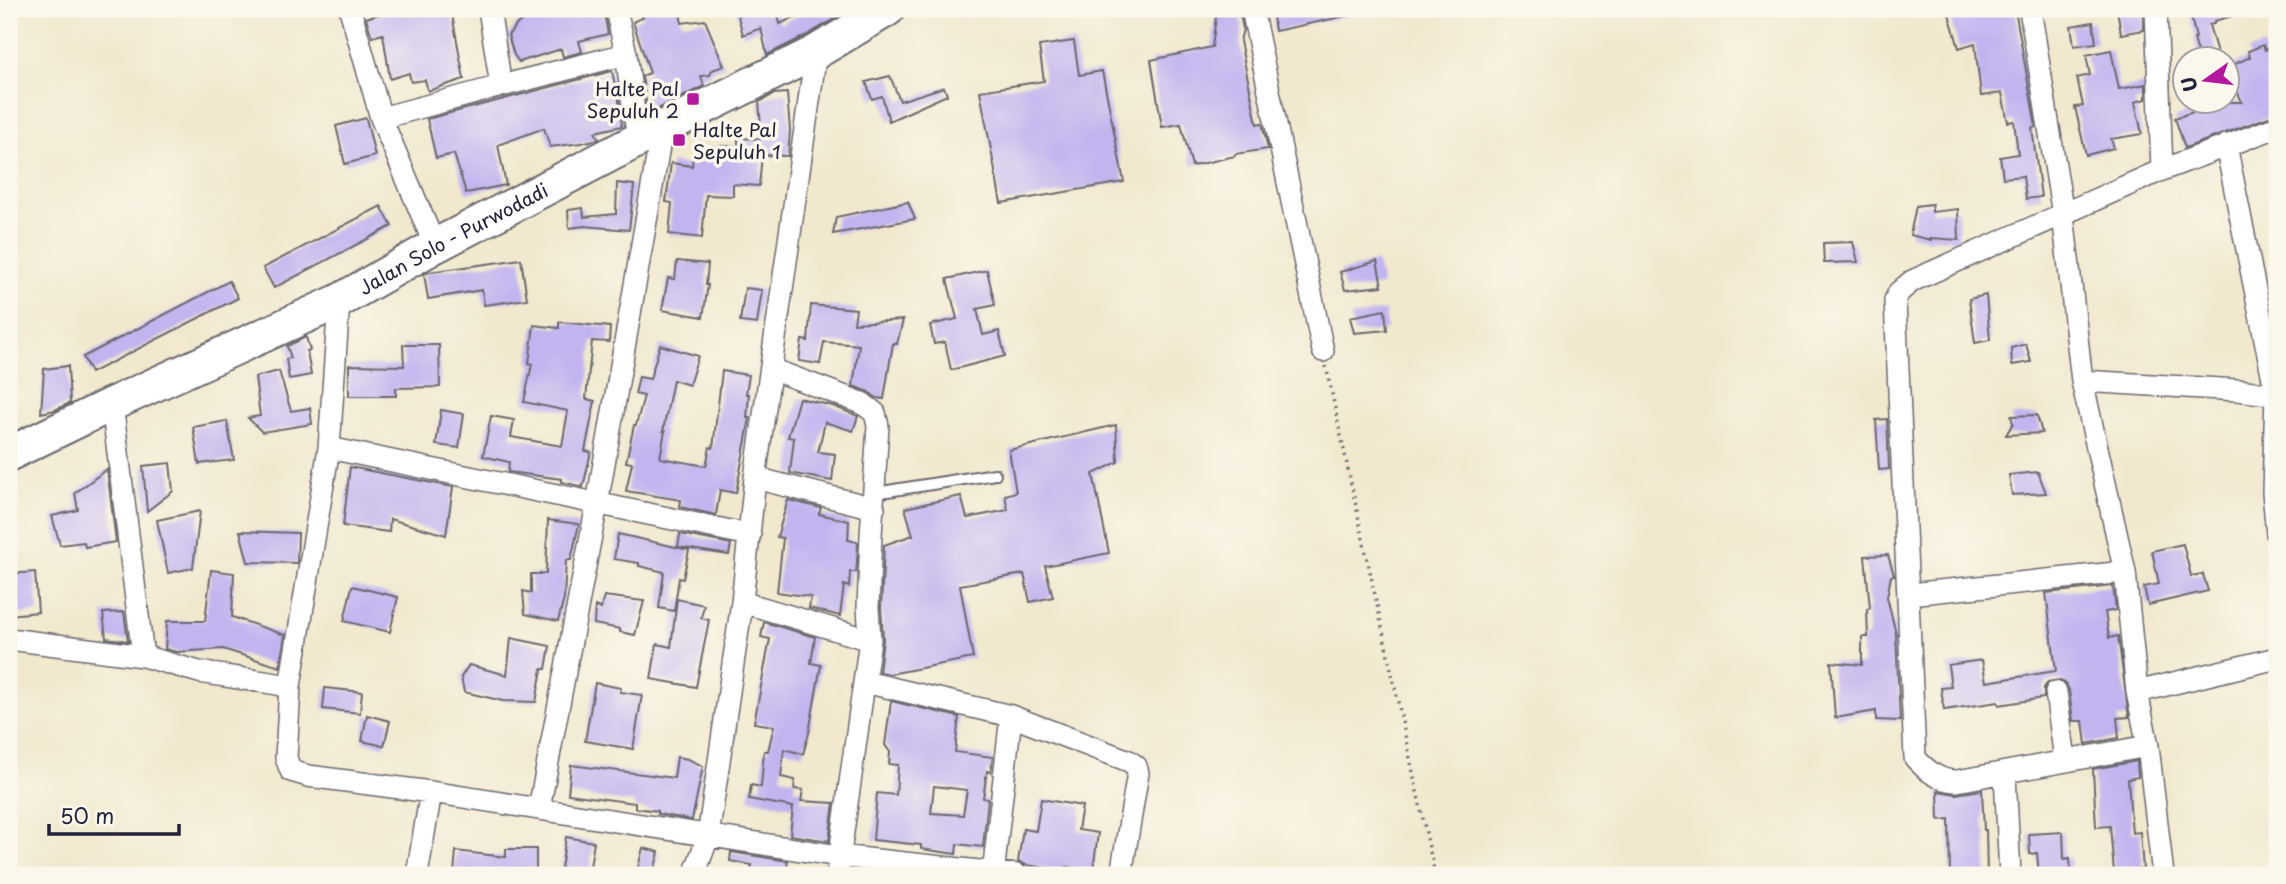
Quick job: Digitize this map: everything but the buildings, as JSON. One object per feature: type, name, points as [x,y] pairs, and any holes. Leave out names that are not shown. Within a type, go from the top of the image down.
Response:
[{"type":"main road","name":"Jalan Solo - Purwodadi","points":[[9,454],[339,300],[650,134],[816,52],[888,9]]},
{"type":"street","points":[[350,9],[382,118],[435,247]]},
{"type":"street","points":[[489,9],[500,86]]},
{"type":"street","points":[[539,809],[597,504],[650,134],[626,54],[616,9]]},
{"type":"street","points":[[1252,9],[1323,351]]},
{"type":"street","points":[[2030,9],[2063,215],[2082,381],[2125,572],[2137,692],[2148,746],[2163,875]]},
{"type":"street","points":[[2157,9],[2162,170]]},
{"type":"street","points":[[694,875],[708,837],[742,603],[755,478],[816,52]]},
{"type":"street","points":[[382,118],[626,54]]},
{"type":"street","points":[[2148,746],[2065,760],[2005,774],[1946,781],[1925,769],[1914,758],[1895,300],[1899,292],[1912,281],[2162,170],[2277,127]]},
{"type":"street","points":[[2226,145],[2277,395],[2273,492],[2277,534]]},
{"type":"street","points":[[339,300],[329,448],[290,686],[286,758],[291,771],[308,776],[432,792],[708,837],[838,865],[1017,875]]},
{"type":"street","points":[[771,369],[862,403],[875,413],[879,435],[869,595],[870,640],[838,865]]},
{"type":"street","points":[[2082,381],[2277,395]]},
{"type":"street","points":[[112,404],[143,656]]},
{"type":"street","points":[[329,448],[750,535]]},
{"type":"street","points":[[755,478],[874,501]]},
{"type":"street","points":[[1909,594],[2125,572]]},
{"type":"street","points":[[742,603],[870,640]]},
{"type":"street","points":[[9,639],[143,656],[199,672],[290,686]]},
{"type":"street","points":[[2137,692],[2277,658]]},
{"type":"street","points":[[865,682],[1011,716],[1136,766],[1138,774],[1121,875]]},
{"type":"street","points":[[2056,692],[2065,760]]},
{"type":"street","points":[[993,874],[1011,716]]},
{"type":"street","points":[[2005,774],[2010,875]]},
{"type":"street","points":[[417,875],[432,792]]},
{"type":"lane","points":[[874,501],[995,474]]},
{"type":"path","points":[[1323,351],[1435,875]]},
{"type":"place","name":"Halte Pal Sepuluh 2","points":[[693,99]]},
{"type":"place","name":"Halte Pal Sepuluh 1","points":[[679,140]]}]
